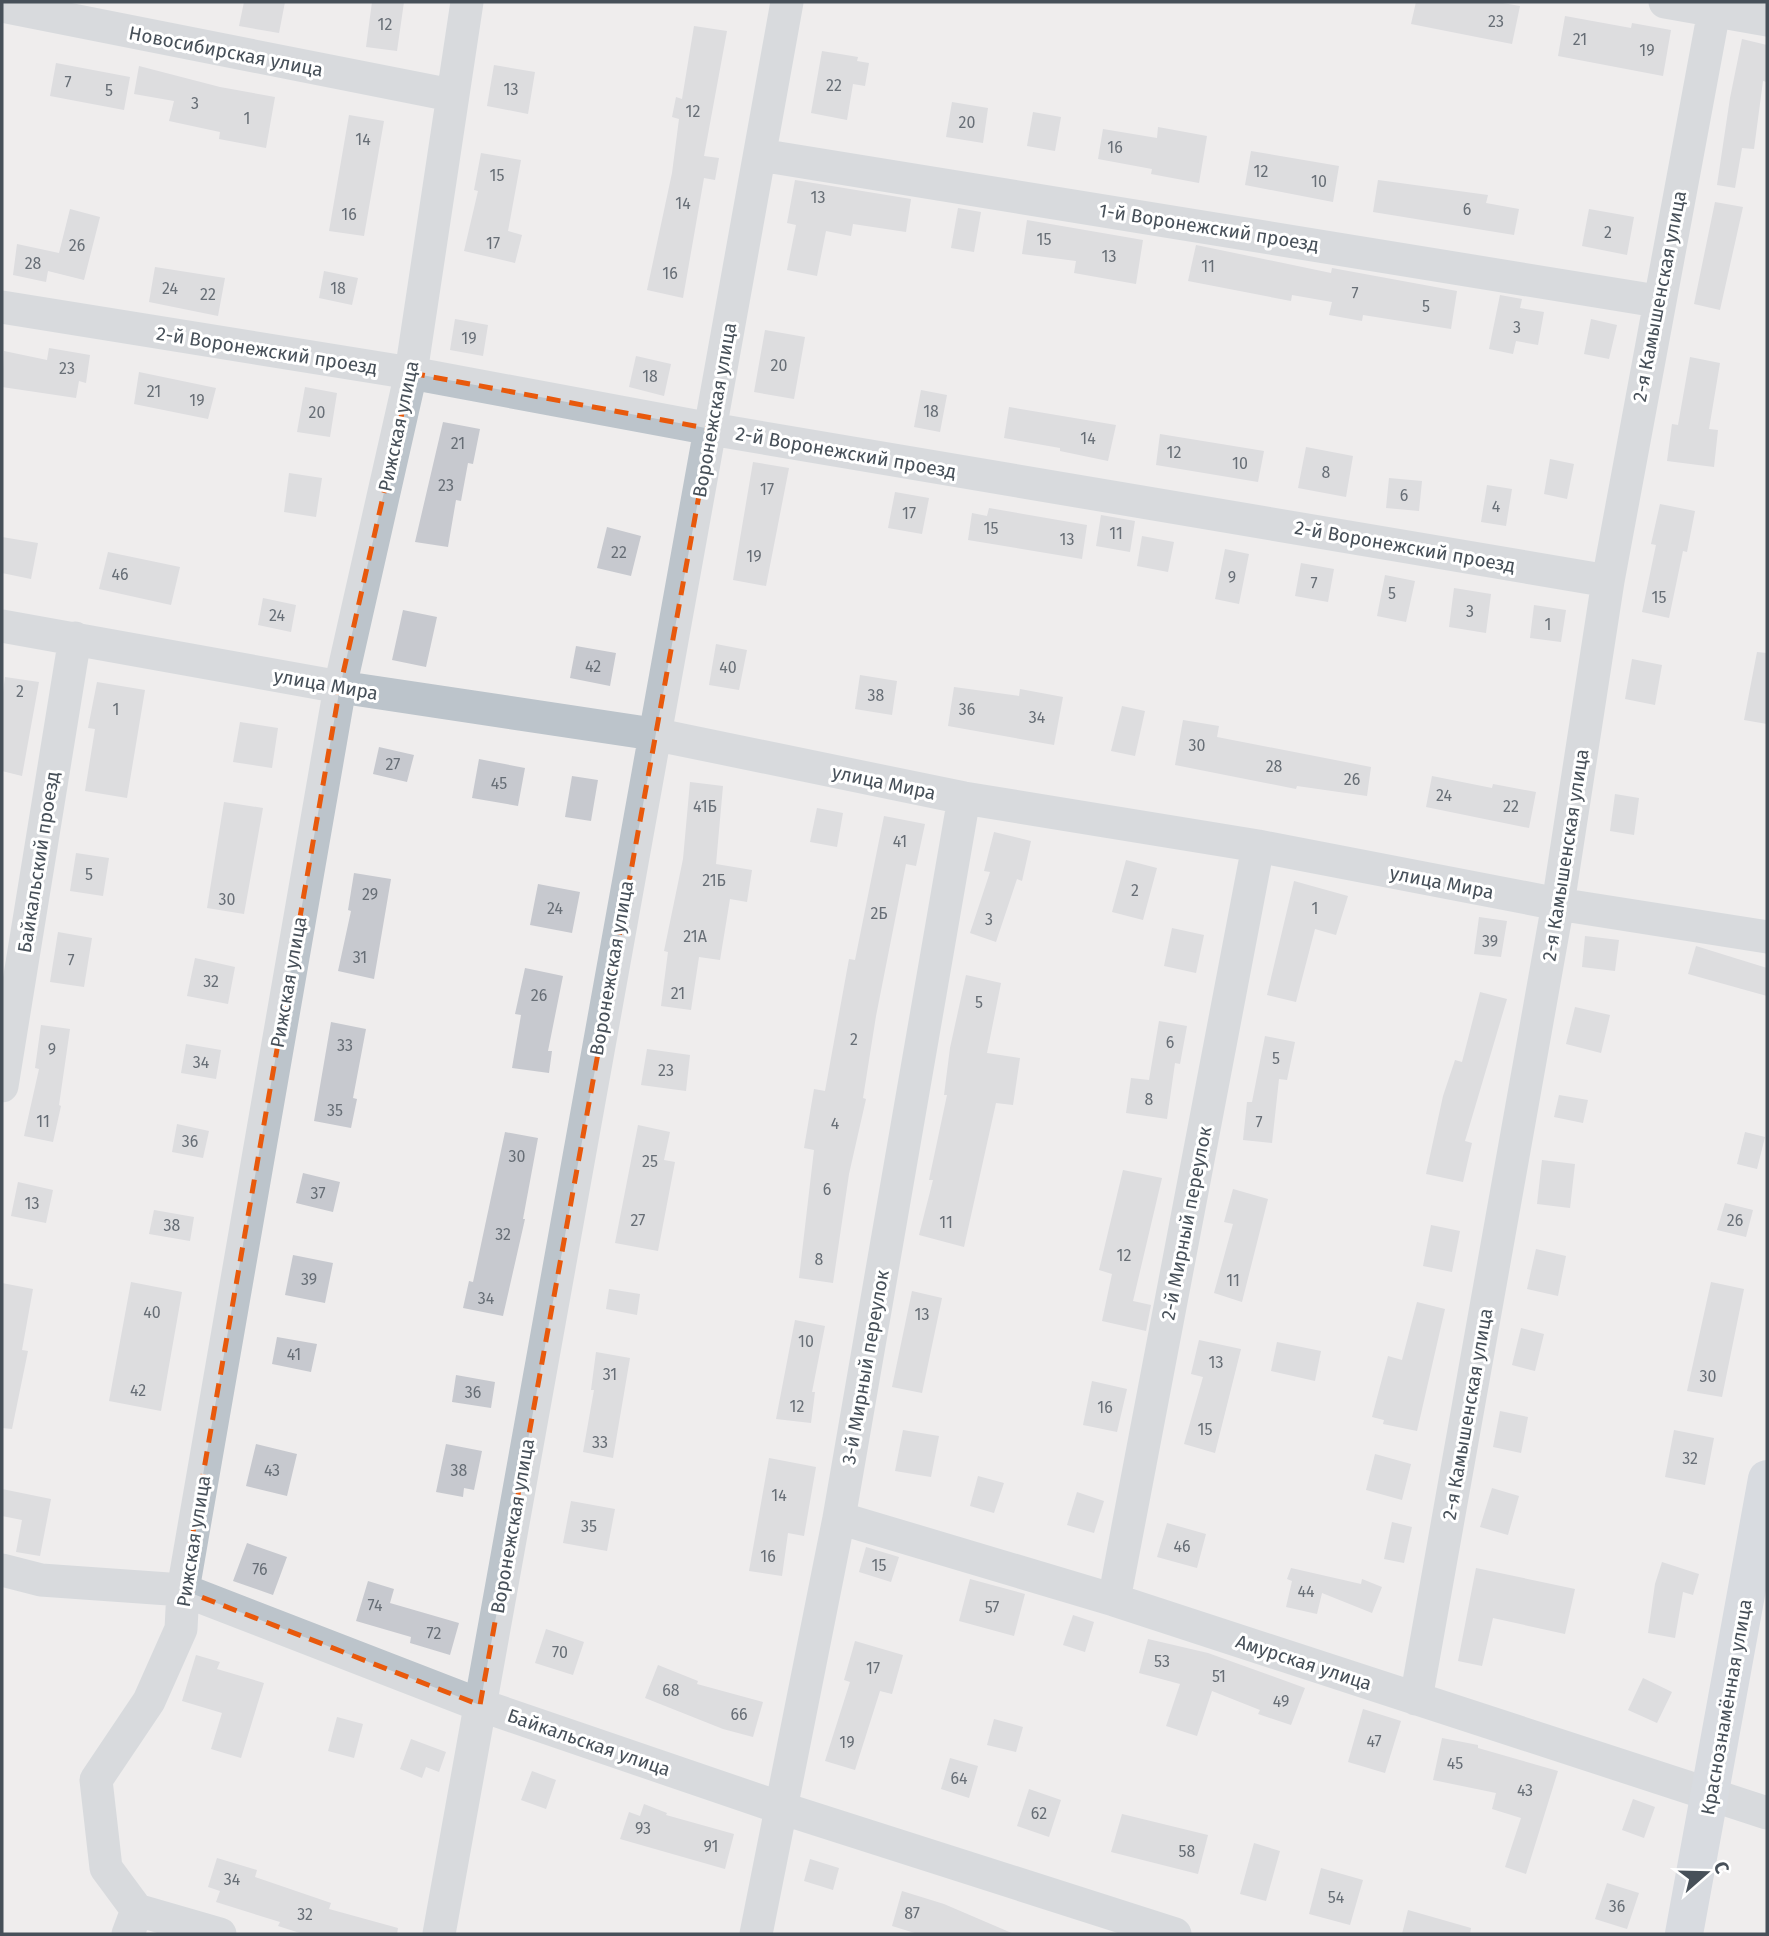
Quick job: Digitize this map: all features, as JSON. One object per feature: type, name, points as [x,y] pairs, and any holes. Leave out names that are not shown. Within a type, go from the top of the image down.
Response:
[{"type":"street","name":"Рижская улица","points":[[133,1922],[106,1868],[96,1780],[149,1701],[181,1629],[183,1590],[340,687],[411,373],[467,2]]},
{"type":"street","name":"Воронежская улица","points":[[439,1934],[653,734],[711,429],[787,2]]},
{"type":"street","points":[[1665,2],[1767,20]]},
{"type":"street","name":"Новосибирская улица","points":[[2,6],[451,95]]},
{"type":"street","name":"2-я Камышенская улица","points":[[1416,1699],[1558,904],[1608,581],[1657,301],[1714,11]]},
{"type":"street","name":"1-й Воронежский проезд","points":[[760,155],[1657,301]]},
{"type":"street","name":"2-й Воронежский проезд","points":[[2,307],[411,373],[711,429],[1608,581]]},
{"type":"street","name":"улица Мира","points":[[2,626],[340,687],[653,734],[964,798],[1258,846],[1558,904],[1767,937]]},
{"type":"street","name":"Байкальский проезд","points":[[2,1086],[75,638]]},
{"type":"street","name":"3-й Мирный переулок","points":[[756,1934],[839,1518],[964,798]]},
{"type":"street","name":"2-й Мирный переулок","points":[[1114,1600],[1258,846]]},
{"type":"street","name":"Краснознамённая улица","points":[[1684,1934],[1767,1479]]},
{"type":"street","name":"Амурская улица","points":[[839,1518],[1114,1600],[1767,1813]]},
{"type":"street","name":"Байкальская улица","points":[[2,1570],[41,1580],[183,1590],[480,1705],[781,1808],[1175,1934]]},
{"type":"street","points":[[133,1922],[220,1934]]},
{"type":"highlighted area","points":[[411,373],[711,429],[480,1705],[183,1590],[340,687]]},
{"type":"building","points":[[244,2],[285,2],[279,33],[239,26]]},
{"type":"building","points":[[372,2],[404,2],[397,51],[366,47]]},
{"type":"building","points":[[1416,2],[1497,2],[1520,6],[1512,44],[1411,24]]},
{"type":"building","points":[[1565,16],[1631,28],[1632,23],[1671,30],[1663,76],[1558,56]]},
{"type":"building","points":[[694,26],[727,31],[704,156],[719,158],[715,180],[704,178],[683,298],[647,290],[672,173],[679,119],[672,117],[676,97],[682,99]]},
{"type":"building","points":[[1742,39],[1767,45],[1767,82],[1763,81],[1754,149],[1742,148],[1735,188],[1717,185]]},
{"type":"building","points":[[822,51],[858,57],[857,61],[869,63],[865,86],[853,84],[847,120],[811,113]]},
{"type":"building","points":[[56,63],[130,77],[124,110],[50,96]]},
{"type":"building","points":[[494,65],[535,72],[528,114],[487,106]]},
{"type":"building","points":[[139,66],[220,87],[275,97],[266,148],[219,139],[220,132],[169,121],[174,101],[134,94]]},
{"type":"building","points":[[952,102],[988,108],[983,143],[946,137]]},
{"type":"building","points":[[1033,112],[1061,117],[1055,151],[1027,146]]},
{"type":"building","points":[[349,115],[384,121],[364,236],[329,231]]},
{"type":"building","points":[[1158,127],[1207,136],[1199,183],[1151,174],[1152,169],[1098,159],[1103,129],[1157,138]]},
{"type":"building","points":[[1251,151],[1339,166],[1333,202],[1245,185]]},
{"type":"building","points":[[481,153],[521,160],[508,231],[522,235],[515,263],[464,251],[478,191],[474,190]]},
{"type":"building","points":[[795,180],[911,199],[906,232],[853,224],[851,236],[826,231],[817,276],[787,270],[796,225],[787,223]]},
{"type":"building","points":[[1378,180],[1488,195],[1486,203],[1519,209],[1514,235],[1373,212]]},
{"type":"building","points":[[1715,202],[1743,207],[1720,310],[1694,304]]},
{"type":"building","points":[[958,208],[981,212],[974,252],[951,248]]},
{"type":"building","points":[[70,209],[100,217],[84,280],[48,271],[46,282],[13,275],[17,244],[59,253]]},
{"type":"building","points":[[1589,209],[1634,217],[1627,255],[1582,246]]},
{"type":"building","points":[[1027,220],[1143,240],[1136,284],[1074,273],[1076,261],[1022,254]]},
{"type":"building","points":[[1196,245],[1331,273],[1332,268],[1457,291],[1451,329],[1363,315],[1362,321],[1329,315],[1332,302],[1292,295],[1291,301],[1188,281]]},
{"type":"building","points":[[155,267],[225,278],[218,316],[149,302]]},
{"type":"building","points":[[324,271],[358,278],[352,305],[319,298]]},
{"type":"building","points":[[1500,295],[1522,299],[1520,308],[1544,312],[1538,345],[1516,341],[1513,354],[1489,349]]},
{"type":"building","points":[[455,319],[488,325],[483,356],[450,350]]},
{"type":"building","points":[[1591,319],[1617,325],[1609,359],[1584,354]]},
{"type":"building","points":[[765,330],[805,337],[794,399],[754,392]]},
{"type":"building","points":[[49,348],[90,355],[86,383],[79,381],[76,398],[2,387],[4,351],[47,360]]},
{"type":"building","points":[[636,356],[671,364],[664,396],[629,387]]},
{"type":"building","points":[[1690,357],[1720,363],[1709,429],[1718,430],[1714,467],[1667,461],[1672,424],[1678,425]]},
{"type":"building","points":[[139,372],[216,388],[208,419],[134,404]]},
{"type":"building","points":[[305,387],[337,393],[330,437],[297,432]]},
{"type":"building","points":[[921,390],[947,395],[940,432],[914,427]]},
{"type":"building","points":[[1009,407],[1116,425],[1108,461],[1060,451],[1060,448],[1004,438]]},
{"type":"building","points":[[443,422],[480,429],[473,464],[468,463],[461,501],[456,500],[448,547],[415,542]]},
{"type":"building","points":[[1160,434],[1264,451],[1258,482],[1156,465]]},
{"type":"building","points":[[1306,447],[1353,456],[1346,497],[1298,488]]},
{"type":"building","points":[[1550,459],[1574,464],[1567,499],[1544,494]]},
{"type":"building","points":[[753,462],[789,468],[766,586],[733,580]]},
{"type":"building","points":[[289,473],[322,478],[316,517],[284,512]]},
{"type":"building","points":[[1389,478],[1422,481],[1419,511],[1386,508]]},
{"type":"building","points":[[1487,485],[1512,489],[1506,526],[1481,522]]},
{"type":"building","points":[[895,492],[929,498],[922,534],[888,528]]},
{"type":"building","points":[[1660,504],[1695,511],[1687,552],[1683,551],[1669,618],[1642,612],[1656,545],[1651,544]]},
{"type":"building","points":[[989,508],[1087,525],[1082,559],[968,540],[972,513],[987,516]]},
{"type":"building","points":[[1101,515],[1135,521],[1130,552],[1096,546]]},
{"type":"building","points":[[607,527],[641,536],[631,576],[597,568]]},
{"type":"building","points":[[1142,536],[1174,542],[1168,572],[1137,566]]},
{"type":"building","points":[[2,537],[38,543],[31,579],[2,573]]},
{"type":"building","points":[[1225,549],[1249,554],[1239,604],[1215,599]]},
{"type":"building","points":[[108,552],[180,567],[171,605],[99,589]]},
{"type":"building","points":[[1301,563],[1334,569],[1328,602],[1295,596]]},
{"type":"building","points":[[1385,575],[1415,581],[1406,622],[1377,616]]},
{"type":"building","points":[[1454,588],[1491,594],[1486,633],[1449,627]]},
{"type":"building","points":[[263,598],[296,605],[291,632],[258,625]]},
{"type":"building","points":[[1534,605],[1566,610],[1561,642],[1530,638]]},
{"type":"building","points":[[403,610],[437,617],[426,667],[392,660]]},
{"type":"building","points":[[716,644],[747,650],[739,690],[709,685]]},
{"type":"building","points":[[576,646],[616,653],[610,686],[570,678]]},
{"type":"building","points":[[1757,652],[1767,653],[1767,724],[1744,720]]},
{"type":"building","points":[[1632,659],[1662,665],[1655,705],[1625,699]]},
{"type":"building","points":[[860,675],[897,681],[892,715],[855,709]]},
{"type":"building","points":[[5,677],[39,682],[22,776],[2,771],[2,700]]},
{"type":"building","points":[[97,682],[145,690],[127,798],[85,791],[95,729],[88,728]]},
{"type":"building","points":[[954,687],[1019,696],[1020,689],[1063,697],[1054,745],[948,726]]},
{"type":"building","points":[[1122,706],[1145,711],[1135,756],[1111,751]]},
{"type":"building","points":[[1183,720],[1219,726],[1217,737],[1371,767],[1367,796],[1297,786],[1296,789],[1175,765]]},
{"type":"building","points":[[240,722],[278,728],[272,768],[233,762]]},
{"type":"building","points":[[379,747],[414,755],[407,782],[373,774]]},
{"type":"building","points":[[479,759],[525,768],[518,806],[472,798]]},
{"type":"building","points":[[572,776],[598,780],[591,821],[565,817]]},
{"type":"building","points":[[1432,776],[1492,788],[1493,784],[1536,792],[1529,828],[1426,807]]},
{"type":"building","points":[[690,782],[723,786],[716,864],[752,870],[747,902],[730,899],[720,960],[699,957],[691,1010],[661,1006],[668,952],[664,951],[683,859]]},
{"type":"building","points":[[1615,794],[1639,798],[1634,835],[1610,831]]},
{"type":"building","points":[[224,802],[263,808],[244,914],[207,908]]},
{"type":"building","points":[[817,808],[843,813],[837,847],[810,842]]},
{"type":"building","points":[[884,816],[925,824],[916,866],[906,864],[876,1016],[863,1098],[866,1099],[849,1174],[833,1283],[799,1278],[814,1150],[804,1148],[814,1089],[825,1091],[849,959],[855,960]]},
{"type":"building","points":[[994,832],[1031,841],[1022,881],[1017,879],[996,942],[970,933],[990,872],[984,871]]},
{"type":"building","points":[[76,853],[109,858],[103,896],[70,891]]},
{"type":"building","points":[[1126,860],[1157,868],[1143,920],[1112,912]]},
{"type":"building","points":[[354,873],[391,879],[374,979],[338,971],[351,911],[348,910]]},
{"type":"building","points":[[1294,881],[1348,896],[1336,935],[1315,929],[1296,1002],[1267,995]]},
{"type":"building","points":[[538,884],[580,892],[572,933],[530,925]]},
{"type":"building","points":[[1479,917],[1507,921],[1501,957],[1474,954]]},
{"type":"building","points":[[1172,928],[1204,935],[1196,973],[1164,966]]},
{"type":"building","points":[[58,932],[92,938],[84,987],[50,982]]},
{"type":"building","points":[[1585,936],[1619,940],[1615,971],[1582,967]]},
{"type":"building","points":[[1696,946],[1767,968],[1767,996],[1688,974]]},
{"type":"building","points":[[195,958],[235,967],[228,1004],[187,996]]},
{"type":"building","points":[[525,968],[563,976],[548,1051],[552,1051],[549,1073],[512,1068],[521,1015],[515,1014]]},
{"type":"building","points":[[966,975],[1001,983],[987,1053],[1020,1058],[1013,1105],[996,1103],[964,1247],[919,1235],[933,1180],[929,1180],[947,1095],[944,1095],[950,1048]]},
{"type":"building","points":[[1480,992],[1507,999],[1465,1141],[1472,1143],[1463,1182],[1426,1174],[1443,1096],[1455,1060],[1462,1062]]},
{"type":"building","points":[[1575,1007],[1610,1015],[1601,1053],[1566,1044]]},
{"type":"building","points":[[1159,1021],[1187,1026],[1180,1064],[1175,1063],[1167,1119],[1126,1113],[1131,1078],[1149,1080]]},
{"type":"building","points":[[331,1022],[366,1029],[353,1098],[357,1099],[351,1128],[314,1121]]},
{"type":"building","points":[[41,1025],[70,1029],[59,1105],[61,1106],[53,1142],[24,1136],[39,1069],[35,1068]]},
{"type":"building","points":[[1265,1036],[1295,1042],[1287,1080],[1279,1079],[1272,1143],[1243,1140],[1247,1102],[1252,1102]]},
{"type":"building","points":[[186,1044],[221,1050],[216,1079],[181,1073]]},
{"type":"building","points":[[647,1049],[690,1055],[686,1091],[641,1085]]},
{"type":"building","points":[[1559,1095],[1588,1100],[1583,1123],[1554,1117]]},
{"type":"building","points":[[177,1124],[209,1131],[203,1158],[172,1152]]},
{"type":"building","points":[[638,1125],[670,1132],[664,1160],[675,1162],[658,1251],[615,1243]]},
{"type":"building","points":[[505,1132],[538,1138],[525,1219],[503,1316],[463,1308],[469,1281],[473,1282]]},
{"type":"building","points":[[1745,1132],[1765,1137],[1757,1169],[1737,1164]]},
{"type":"building","points":[[1542,1160],[1575,1164],[1570,1208],[1537,1204]]},
{"type":"building","points":[[1123,1170],[1162,1178],[1133,1301],[1151,1305],[1146,1331],[1102,1321],[1112,1274],[1099,1270]]},
{"type":"building","points":[[303,1173],[340,1182],[333,1212],[296,1203]]},
{"type":"building","points":[[18,1182],[53,1190],[46,1223],[11,1216]]},
{"type":"building","points":[[1233,1189],[1268,1199],[1242,1302],[1214,1293],[1233,1224],[1224,1222]]},
{"type":"building","points":[[1725,1203],[1753,1210],[1746,1237],[1717,1230]]},
{"type":"building","points":[[154,1210],[194,1217],[190,1241],[149,1234]]},
{"type":"building","points":[[1431,1225],[1460,1231],[1452,1272],[1423,1266]]},
{"type":"building","points":[[1536,1249],[1566,1256],[1558,1296],[1527,1289]]},
{"type":"building","points":[[293,1255],[333,1263],[325,1303],[285,1295]]},
{"type":"building","points":[[131,1282],[182,1292],[161,1411],[109,1401]]},
{"type":"building","points":[[1711,1282],[1744,1289],[1722,1397],[1687,1391]]},
{"type":"building","points":[[2,1283],[33,1289],[22,1350],[28,1351],[12,1429],[2,1428]]},
{"type":"building","points":[[609,1289],[640,1294],[637,1315],[606,1309]]},
{"type":"building","points":[[912,1291],[942,1298],[922,1393],[892,1387]]},
{"type":"building","points":[[1417,1302],[1445,1309],[1417,1431],[1383,1424],[1384,1420],[1372,1417],[1388,1356],[1402,1360]]},
{"type":"building","points":[[795,1320],[825,1326],[812,1392],[815,1392],[811,1423],[776,1419]]},
{"type":"building","points":[[1521,1328],[1544,1334],[1535,1371],[1512,1365]]},
{"type":"building","points":[[277,1337],[317,1344],[311,1372],[272,1364]]},
{"type":"building","points":[[1199,1340],[1241,1349],[1215,1453],[1184,1444],[1203,1377],[1191,1374]]},
{"type":"building","points":[[1277,1342],[1321,1351],[1315,1381],[1271,1371]]},
{"type":"building","points":[[596,1352],[630,1358],[613,1458],[583,1452],[594,1390],[591,1390]]},
{"type":"building","points":[[456,1375],[495,1382],[491,1408],[452,1402]]},
{"type":"building","points":[[1092,1381],[1127,1389],[1117,1432],[1083,1425]]},
{"type":"building","points":[[1500,1411],[1528,1417],[1521,1453],[1493,1447]]},
{"type":"building","points":[[903,1430],[939,1436],[931,1477],[895,1471]]},
{"type":"building","points":[[1674,1430],[1714,1438],[1705,1485],[1665,1477]]},
{"type":"building","points":[[256,1444],[297,1454],[287,1496],[246,1486]]},
{"type":"building","points":[[446,1444],[482,1451],[474,1490],[464,1488],[463,1497],[436,1492]]},
{"type":"building","points":[[1375,1454],[1411,1464],[1402,1500],[1366,1490]]},
{"type":"building","points":[[769,1458],[816,1467],[804,1536],[788,1533],[782,1576],[749,1571]]},
{"type":"building","points":[[978,1476],[1004,1483],[994,1513],[970,1506]]},
{"type":"building","points":[[1492,1488],[1519,1496],[1508,1535],[1480,1527]]},
{"type":"building","points":[[2,1489],[51,1499],[40,1556],[16,1552],[22,1520],[2,1516]]},
{"type":"building","points":[[1077,1492],[1104,1501],[1094,1533],[1067,1525]]},
{"type":"building","points":[[571,1501],[615,1509],[607,1551],[563,1543]]},
{"type":"building","points":[[1392,1522],[1412,1527],[1404,1563],[1384,1559]]},
{"type":"building","points":[[1167,1523],[1206,1534],[1197,1568],[1157,1557]]},
{"type":"building","points":[[247,1543],[287,1557],[273,1595],[233,1581]]},
{"type":"building","points":[[866,1547],[899,1557],[891,1582],[859,1572]]},
{"type":"building","points":[[1662,1562],[1699,1574],[1693,1595],[1683,1592],[1675,1638],[1648,1633],[1655,1584]]},
{"type":"building","points":[[1291,1568],[1361,1584],[1362,1579],[1382,1587],[1372,1613],[1322,1593],[1317,1614],[1286,1607],[1292,1581],[1287,1579]]},
{"type":"building","points":[[1476,1568],[1575,1589],[1565,1634],[1493,1618],[1482,1666],[1458,1661]]},
{"type":"building","points":[[970,1579],[1025,1594],[1014,1636],[959,1621]]},
{"type":"building","points":[[368,1581],[394,1589],[390,1603],[459,1623],[450,1655],[410,1643],[411,1637],[356,1621]]},
{"type":"building","points":[[1073,1615],[1094,1622],[1085,1652],[1063,1645]]},
{"type":"building","points":[[546,1629],[584,1642],[573,1675],[535,1663]]},
{"type":"building","points":[[1148,1639],[1208,1653],[1305,1688],[1291,1725],[1258,1714],[1260,1710],[1212,1691],[1197,1736],[1166,1726],[1180,1684],[1139,1673]]},
{"type":"building","points":[[855,1641],[903,1655],[892,1694],[880,1691],[855,1770],[825,1761],[850,1682],[844,1680]]},
{"type":"building","points":[[196,1655],[220,1662],[217,1669],[264,1683],[241,1758],[211,1749],[222,1713],[182,1701]]},
{"type":"building","points":[[658,1665],[698,1681],[697,1684],[763,1702],[753,1737],[723,1729],[645,1698]]},
{"type":"building","points":[[1643,1678],[1672,1692],[1657,1723],[1628,1710]]},
{"type":"building","points":[[1363,1709],[1401,1721],[1385,1773],[1348,1762]]},
{"type":"building","points":[[337,1717],[363,1724],[354,1758],[328,1751]]},
{"type":"building","points":[[994,1719],[1023,1727],[1016,1752],[987,1745]]},
{"type":"building","points":[[1442,1738],[1478,1745],[1478,1748],[1558,1771],[1526,1874],[1505,1867],[1521,1818],[1492,1809],[1496,1793],[1433,1780]]},
{"type":"building","points":[[411,1739],[446,1752],[439,1772],[426,1767],[422,1778],[400,1769]]},
{"type":"building","points":[[950,1758],[978,1766],[969,1798],[941,1789]]},
{"type":"building","points":[[532,1771],[556,1780],[546,1809],[521,1800]]},
{"type":"building","points":[[1029,1789],[1061,1800],[1049,1837],[1017,1826]]},
{"type":"building","points":[[1633,1799],[1655,1807],[1644,1838],[1622,1830]]},
{"type":"building","points":[[644,1804],[667,1813],[666,1815],[734,1834],[725,1869],[620,1839],[629,1812],[640,1816]]},
{"type":"building","points":[[1122,1814],[1208,1835],[1198,1874],[1111,1852]]},
{"type":"building","points":[[1254,1843],[1280,1851],[1266,1901],[1240,1894]]},
{"type":"building","points":[[217,1858],[257,1870],[255,1877],[331,1903],[329,1909],[398,1928],[397,1934],[303,1934],[278,1926],[280,1922],[216,1902],[220,1891],[208,1887]]},
{"type":"building","points":[[810,1859],[839,1868],[833,1890],[804,1881]]},
{"type":"building","points":[[1321,1868],[1363,1880],[1350,1925],[1309,1914]]},
{"type":"building","points":[[1607,1883],[1639,1893],[1627,1929],[1595,1919]]},
{"type":"building","points":[[902,1891],[944,1904],[1014,1934],[918,1934],[892,1926]]},
{"type":"building","points":[[1408,1910],[1471,1928],[1470,1934],[1402,1934]]}]
